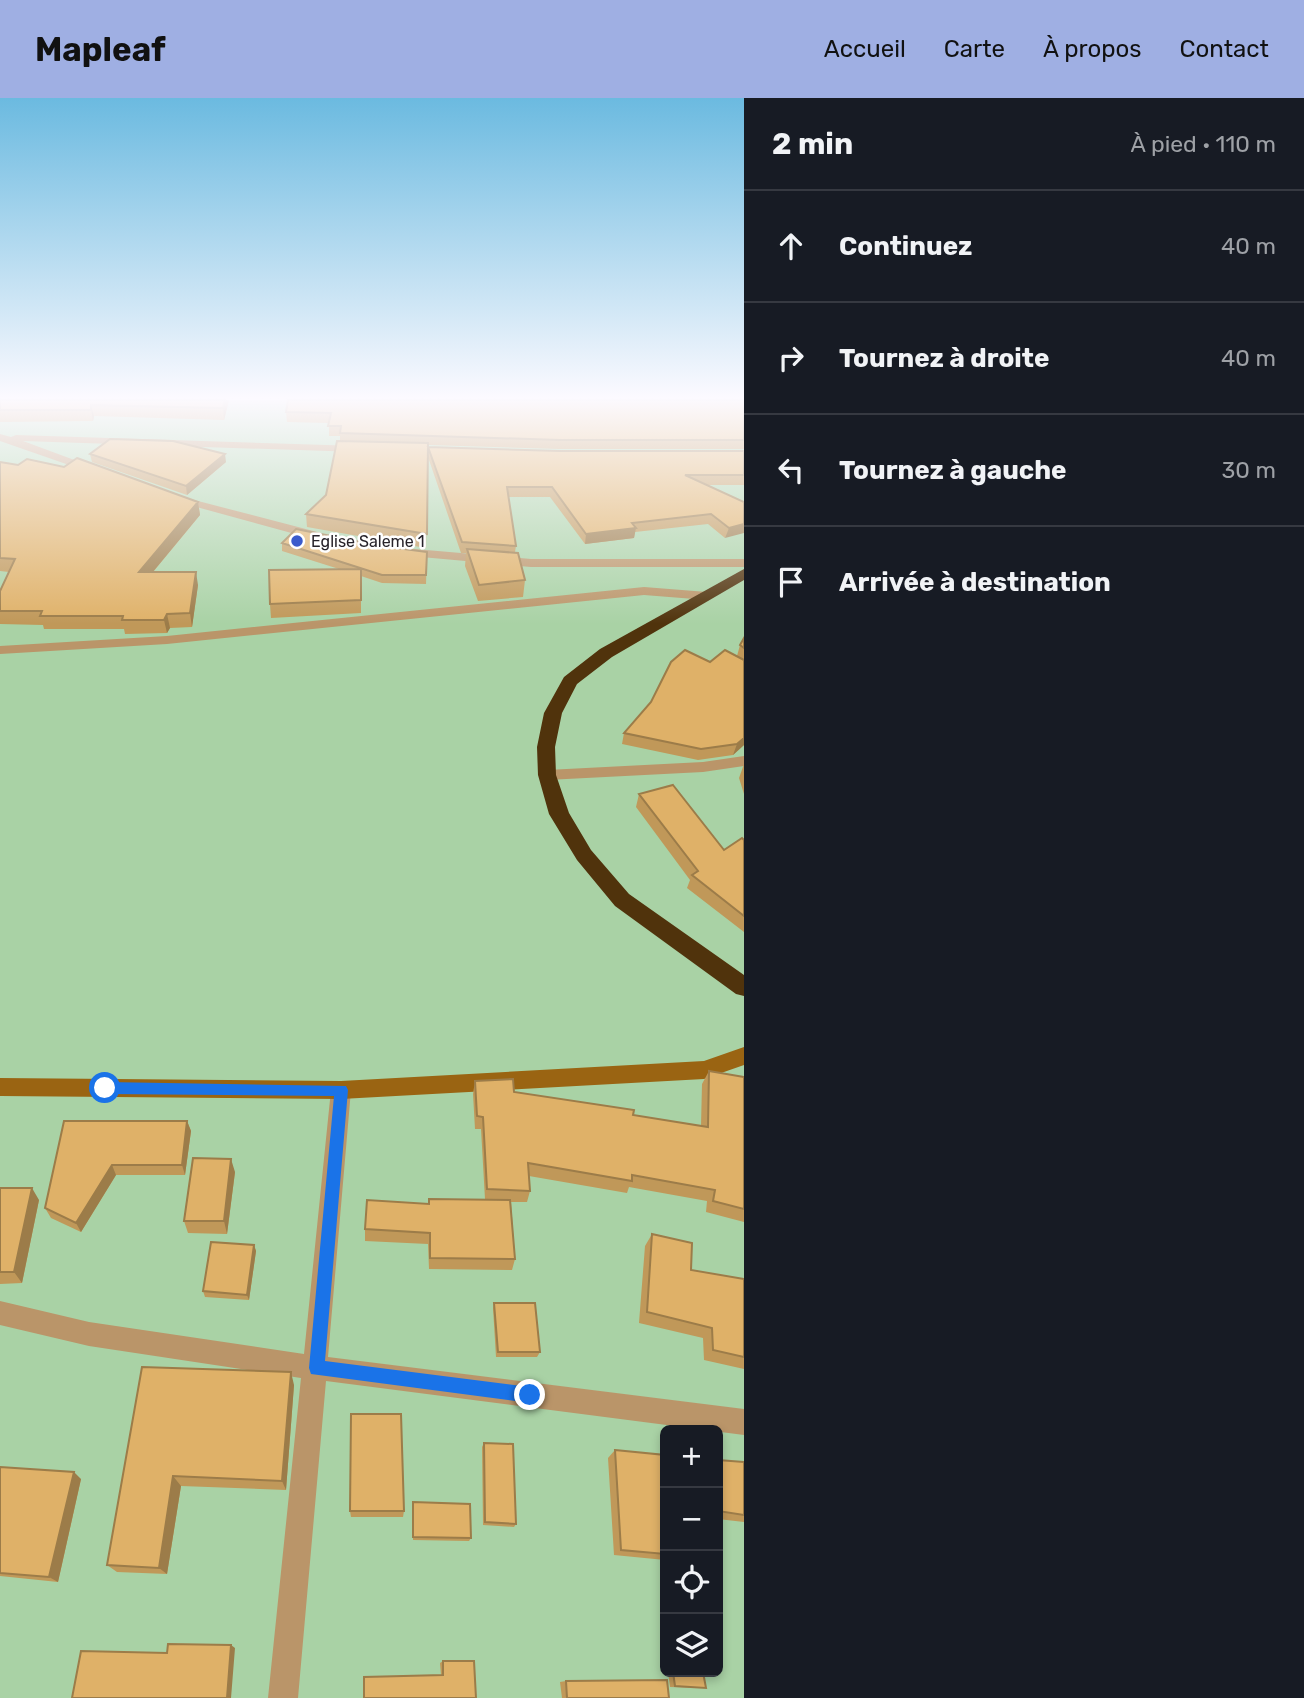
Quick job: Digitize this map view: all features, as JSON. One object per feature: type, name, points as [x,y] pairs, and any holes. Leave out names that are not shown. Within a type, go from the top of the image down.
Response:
[{"type":"highway","points":[[744,574],[606,653],[570,681],[553,713],[546,747],[547,775],[559,814],[584,855],[622,900],[744,987]]},
{"type":"street","points":[[156,492],[263,523],[325,537]]},
{"type":"street","points":[[389,550],[457,559],[572,565],[687,561],[744,563]]},
{"type":"street","points":[[0,650],[167,640],[644,591],[707,596]]},
{"type":"street","points":[[547,775],[703,767],[744,761]]},
{"type":"street","points":[[0,1087],[341,1090],[704,1070],[744,1056]]},
{"type":"street","points":[[283,1698],[317,1368],[341,1090]]},
{"type":"street","points":[[0,1313],[89,1334],[317,1368],[744,1423]]},
{"type":"green space","points":[[0,475],[744,475],[744,1698],[0,1698]]},
{"type":"building","points":[[0,475],[123,475],[198,502],[139,572],[196,572],[190,613],[167,614],[164,620],[122,620],[123,616],[40,616],[42,611],[0,611],[0,591],[15,559],[0,558]]},
{"type":"building","points":[[152,475],[200,475],[186,486]]},
{"type":"building","points":[[330,475],[428,475],[427,534],[306,514],[326,495]]},
{"type":"building","points":[[438,475],[744,475],[685,475],[744,502],[744,524],[729,528],[711,514],[632,523],[636,528],[586,534],[552,487],[507,487],[516,546],[462,542]]},
{"type":"building","points":[[296,529],[427,552],[426,575],[382,575],[282,543]]},
{"type":"building","points":[[467,549],[518,553],[525,580],[479,585]]},
{"type":"building","points":[[361,569],[361,600],[270,604],[269,570]]},
{"type":"building","points":[[685,650],[710,662],[725,650],[744,660],[744,738],[737,744],[701,749],[624,733],[651,702],[671,662]]},
{"type":"building","points":[[673,785],[724,850],[742,838],[744,840],[744,916],[692,875],[698,871],[639,794]]},
{"type":"building","points":[[709,1071],[744,1077],[744,1209],[713,1201],[715,1190],[632,1175],[632,1181],[528,1163],[530,1191],[487,1189],[483,1117],[477,1116],[475,1081],[513,1079],[514,1092],[634,1110],[633,1115],[708,1127]]},
{"type":"building","points":[[64,1121],[187,1121],[182,1165],[112,1165],[76,1223],[45,1208]]},
{"type":"building","points":[[193,1158],[231,1159],[224,1221],[184,1221]]},
{"type":"building","points":[[0,1188],[32,1188],[14,1272],[0,1272]]},
{"type":"building","points":[[429,1199],[510,1200],[515,1259],[430,1258],[430,1233],[365,1229],[367,1200],[429,1204]]},
{"type":"building","points":[[652,1234],[692,1243],[691,1270],[744,1279],[744,1357],[713,1350],[712,1328],[647,1312]]},
{"type":"building","points":[[211,1242],[254,1245],[247,1295],[203,1291]]},
{"type":"building","points":[[494,1303],[535,1303],[540,1352],[498,1352]]},
{"type":"building","points":[[142,1367],[291,1372],[282,1481],[173,1476],[159,1568],[107,1565]]},
{"type":"building","points":[[351,1414],[401,1414],[404,1511],[350,1511]]},
{"type":"building","points":[[484,1443],[513,1444],[516,1524],[485,1522]]},
{"type":"building","points":[[615,1450],[660,1454],[660,1554],[621,1550]]},
{"type":"building","points":[[723,1460],[744,1462],[744,1515],[723,1512]]},
{"type":"building","points":[[0,1467],[74,1472],[49,1577],[0,1573]]},
{"type":"building","points":[[413,1502],[470,1504],[471,1538],[413,1537]]},
{"type":"building","points":[[168,1644],[231,1645],[227,1698],[72,1698],[81,1651],[167,1653]]},
{"type":"building","points":[[443,1661],[474,1661],[476,1698],[364,1698],[364,1677],[443,1675]]},
{"type":"building","points":[[674,1677],[704,1677],[706,1688],[675,1686]]},
{"type":"building","points":[[667,1680],[669,1698],[567,1698],[566,1681]]},
{"type":"place","name":"Eglise Saleme 1","points":[[297,541]]},
{"type":"route","points":[[105,1088],[341,1090],[317,1368],[530,1395]]}]
